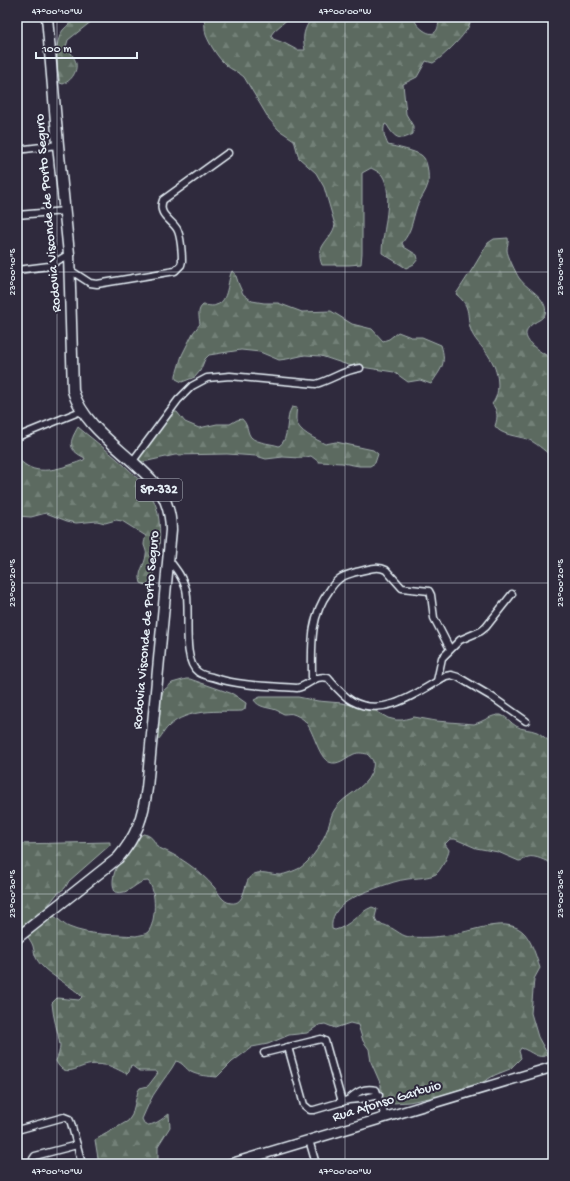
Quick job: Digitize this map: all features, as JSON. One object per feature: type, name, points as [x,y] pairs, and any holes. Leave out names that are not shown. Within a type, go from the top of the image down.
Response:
[{"type":"main road","name":"Rodovia Visconde de Porto Seguro","points":[[17,938],[118,858],[128,846],[137,830],[142,816],[147,788],[171,525],[165,500],[155,483],[91,422],[81,411],[75,398],[72,383],[69,254],[47,17]]},
{"type":"street","points":[[17,150],[58,145]]},
{"type":"street","points":[[70,270],[90,283],[97,284],[175,271],[181,265],[182,261],[179,234],[177,229],[166,218],[162,211],[161,204],[163,200],[228,152]]},
{"type":"street","points":[[17,215],[65,211]]},
{"type":"street","points":[[17,270],[49,266],[69,254]]},
{"type":"street","points":[[132,462],[178,400],[192,386],[207,378],[230,376],[316,384],[328,381],[348,370],[360,368]]},
{"type":"street","points":[[17,437],[81,411]]},
{"type":"street","points":[[169,560],[182,578],[186,590],[189,656],[190,662],[199,673],[222,681],[251,685],[297,688],[321,677],[328,678],[352,701],[357,704],[374,707],[389,706],[414,695],[450,675],[458,676],[492,697],[526,721]]},
{"type":"street","points":[[312,680],[313,630],[323,599],[337,580],[342,577],[372,568],[386,570],[402,588],[429,591],[431,595],[434,618],[450,649]]},
{"type":"street","points":[[437,681],[442,658],[460,640],[481,631],[486,627],[512,594]]},
{"type":"street","points":[[264,1053],[321,1039],[325,1041],[345,1101]]},
{"type":"street","points":[[288,1047],[304,1105],[310,1110],[345,1101],[357,1091],[370,1088],[376,1090],[385,1117]]},
{"type":"street","name":"Rua Afonso Garbuio","points":[[230,1164],[553,1067]]},
{"type":"street","points":[[17,1130],[64,1117],[68,1119],[71,1122],[82,1164]]},
{"type":"street","points":[[309,1140],[316,1164]]},
{"type":"street","points":[[34,1164],[33,1159],[35,1156],[77,1145]]},
{"type":"green space","points":[[77,17],[97,17],[68,40],[66,47],[76,62],[76,70],[70,80],[63,84],[60,83],[58,70],[58,42],[63,30]]},
{"type":"green space","points":[[203,17],[290,17],[271,35],[273,39],[297,50],[305,50],[304,33],[312,17],[414,17],[416,23],[423,30],[427,33],[434,33],[437,29],[439,17],[469,17],[470,23],[465,33],[454,45],[433,63],[426,61],[417,77],[403,84],[406,114],[413,126],[413,134],[400,138],[392,133],[387,125],[385,124],[384,127],[384,134],[388,145],[421,155],[428,168],[427,187],[417,206],[410,230],[402,243],[404,247],[417,255],[418,259],[414,264],[406,268],[382,253],[388,203],[386,183],[382,175],[371,168],[362,173],[361,264],[322,265],[320,253],[335,225],[324,187],[316,173],[299,158],[294,140],[279,130],[269,119],[244,77],[228,67],[217,55],[206,35]]},
{"type":"green space","points":[[508,238],[507,252],[518,276],[522,282],[542,300],[545,307],[544,316],[529,327],[526,332],[526,337],[533,346],[553,359],[553,459],[533,442],[505,433],[497,429],[495,426],[497,414],[492,404],[497,393],[497,375],[493,363],[472,333],[465,304],[456,294],[488,243],[494,239]]},
{"type":"green space","points":[[232,271],[235,273],[243,294],[252,301],[278,303],[302,312],[331,311],[352,324],[372,329],[383,341],[389,339],[398,332],[411,337],[422,337],[441,345],[443,352],[442,366],[431,384],[420,380],[408,382],[394,372],[348,365],[321,356],[305,355],[279,360],[260,352],[241,350],[209,355],[205,359],[200,371],[195,377],[182,382],[176,379],[176,375],[182,355],[193,333],[200,324],[200,309],[203,305],[215,306],[223,300]]},
{"type":"green space","points":[[292,407],[297,408],[297,424],[308,435],[325,444],[336,442],[373,450],[378,454],[375,463],[370,466],[359,466],[342,463],[319,462],[311,456],[301,458],[283,457],[266,459],[256,456],[227,454],[175,455],[143,462],[139,462],[137,459],[139,449],[149,433],[160,420],[171,412],[177,412],[185,422],[199,428],[217,424],[230,424],[242,419],[246,424],[251,437],[262,442],[279,446],[285,439]]},
{"type":"green space","points":[[78,427],[131,471],[148,491],[154,501],[160,529],[159,544],[154,573],[149,583],[146,585],[141,583],[140,575],[146,554],[144,542],[146,536],[122,521],[116,520],[105,523],[97,521],[76,523],[46,513],[31,517],[17,516],[17,458],[27,466],[41,470],[56,469],[84,460],[85,458],[75,452],[71,445]]},
{"type":"green space","points":[[190,679],[233,694],[246,703],[245,709],[242,711],[204,712],[185,716],[169,726],[158,740],[152,744],[152,726],[163,691],[172,683]]},
{"type":"green space","points":[[260,697],[298,697],[318,701],[342,703],[374,710],[388,718],[396,720],[414,717],[436,721],[474,724],[494,716],[501,715],[518,727],[537,732],[549,741],[553,741],[553,864],[534,857],[528,857],[522,861],[519,861],[498,852],[476,848],[455,839],[450,839],[445,844],[449,850],[448,855],[436,874],[397,881],[355,897],[347,901],[335,913],[332,920],[332,929],[335,930],[345,926],[367,909],[372,907],[377,909],[375,917],[377,923],[392,928],[408,937],[444,936],[501,925],[518,928],[525,934],[530,942],[540,968],[534,979],[531,1013],[538,1037],[548,1055],[538,1056],[521,1048],[519,1051],[521,1058],[510,1069],[483,1082],[439,1096],[409,1102],[393,1103],[385,1108],[381,1105],[381,1085],[371,1062],[369,1049],[363,1041],[358,1025],[350,1023],[335,1028],[325,1024],[319,1025],[307,1033],[289,1035],[268,1044],[252,1047],[232,1062],[217,1077],[204,1076],[194,1073],[176,1061],[153,1095],[142,1119],[145,1125],[148,1125],[158,1122],[169,1114],[170,1127],[158,1146],[158,1164],[99,1164],[95,1140],[128,1121],[132,1115],[138,1091],[140,1088],[148,1086],[158,1073],[155,1071],[139,1071],[131,1065],[127,1074],[116,1068],[100,1064],[88,1065],[66,1071],[59,1066],[56,1061],[60,1045],[52,1003],[57,998],[79,1000],[82,997],[43,967],[35,955],[27,932],[51,915],[69,927],[85,932],[136,936],[148,932],[153,922],[154,914],[154,899],[151,885],[148,881],[144,881],[125,892],[120,893],[115,892],[113,884],[116,868],[120,860],[131,845],[143,834],[152,838],[157,847],[195,869],[208,880],[225,901],[231,903],[236,903],[239,901],[242,897],[248,879],[254,874],[285,874],[300,868],[309,860],[323,839],[334,811],[344,799],[364,784],[368,779],[373,768],[373,761],[367,754],[360,753],[354,754],[335,763],[329,762],[322,755],[311,730],[304,720],[292,714],[284,714],[258,705],[254,700]]},
{"type":"green space","points":[[110,842],[110,845],[69,881],[65,888],[57,894],[46,908],[17,931],[17,844]]}]
